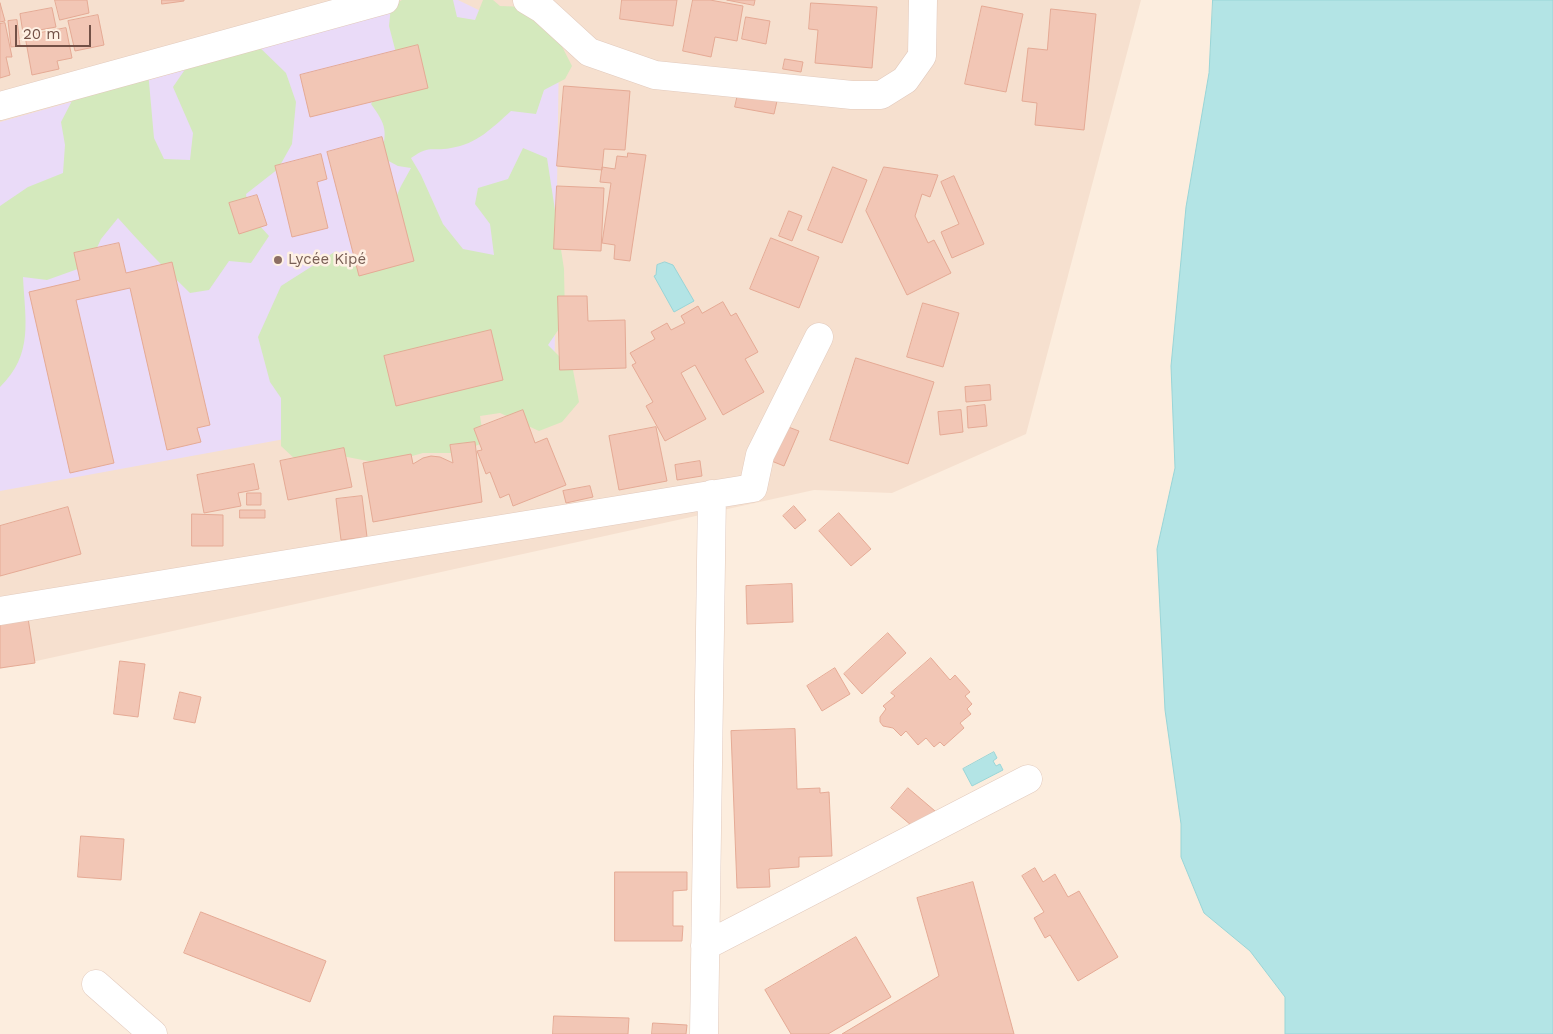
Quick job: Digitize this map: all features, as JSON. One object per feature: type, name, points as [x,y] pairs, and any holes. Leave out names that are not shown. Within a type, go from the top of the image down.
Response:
[{"type":"street","points":[[0,106],[385,0]]},
{"type":"street","points":[[527,0],[542,9],[589,52],[656,75],[852,95],[881,95],[905,80],[922,56],[923,0]]},
{"type":"street","points":[[0,611],[753,488],[760,455],[819,337]]},
{"type":"street","points":[[704,1034],[712,494]]},
{"type":"street","points":[[705,946],[1028,778]]},
{"type":"street","points":[[96,984],[153,1034]]},
{"type":"shaded area","points":[[0,0],[1141,0],[1026,434],[892,493],[814,490],[0,669]]},
{"type":"shaded area","name":"Lycée Kipé","points":[[433,0],[458,0],[559,49],[554,399],[312,434],[0,491],[0,122]]},
{"type":"green space","points":[[402,0],[453,0],[457,17],[475,20],[483,0],[493,0],[500,6],[527,7],[548,19],[572,66],[565,79],[544,90],[536,114],[511,111],[484,134],[469,143],[451,148],[423,151],[411,158],[421,175],[443,224],[463,249],[494,255],[490,224],[475,204],[478,188],[508,179],[523,148],[547,158],[564,269],[565,320],[548,345],[573,370],[579,402],[562,422],[539,431],[500,413],[480,416],[484,442],[461,453],[423,453],[383,464],[337,455],[295,459],[281,446],[281,398],[270,382],[258,337],[281,286],[336,251],[349,262],[365,268],[401,186],[411,168],[398,166],[381,157],[385,135],[384,129],[380,118],[371,104],[381,89],[396,53],[389,26],[391,6]]},
{"type":"green space","points":[[253,41],[286,73],[296,102],[292,144],[278,169],[246,194],[249,214],[269,236],[251,263],[229,261],[209,290],[190,293],[118,218],[101,239],[89,265],[47,280],[23,277],[26,322],[23,349],[11,375],[0,387],[0,206],[28,187],[63,173],[65,145],[61,122],[74,97],[148,71],[154,138],[164,159],[190,160],[193,133],[173,87],[197,52]]},
{"type":"water","points":[[1213,0],[1553,0],[1553,1034],[1285,1034],[1285,997],[1250,951],[1204,913],[1181,857],[1181,824],[1165,710],[1157,549],[1175,468],[1171,366],[1186,207],[1209,73]]},
{"type":"water","points":[[665,262],[673,265],[694,301],[674,312],[654,276],[656,275],[657,265]]},
{"type":"water","points":[[994,752],[997,758],[993,761],[996,766],[1000,764],[1003,770],[972,786],[963,769]]},
{"type":"building","points":[[55,0],[87,0],[89,13],[60,20]]},
{"type":"building","points":[[162,0],[184,0],[184,1],[162,4]]},
{"type":"building","points":[[622,0],[677,0],[673,26],[620,19]]},
{"type":"building","points":[[693,0],[710,0],[743,6],[737,41],[715,37],[711,57],[683,51]]},
{"type":"building","points":[[727,0],[755,0],[754,5]]},
{"type":"building","points":[[0,3],[5,21],[0,22]]},
{"type":"building","points":[[811,3],[877,7],[872,68],[815,63],[818,30],[809,29]]},
{"type":"building","points":[[982,6],[1023,14],[1006,92],[965,84]]},
{"type":"building","points":[[52,8],[56,27],[23,33],[20,14]]},
{"type":"building","points":[[1051,9],[1096,14],[1084,130],[1035,125],[1037,103],[1022,101],[1028,48],[1047,50]]},
{"type":"building","points":[[98,15],[104,45],[75,51],[68,21]]},
{"type":"building","points":[[746,17],[770,21],[766,44],[742,39]]},
{"type":"building","points":[[17,20],[20,46],[11,47],[8,21]]},
{"type":"building","points":[[5,23],[12,57],[6,57],[10,75],[0,78],[0,24]]},
{"type":"building","points":[[66,28],[72,58],[57,61],[59,69],[32,75],[25,36]]},
{"type":"building","points":[[418,45],[428,88],[310,117],[300,75]]},
{"type":"building","points":[[785,59],[803,62],[801,72],[783,69]]},
{"type":"building","points":[[564,86],[630,91],[625,150],[604,149],[602,170],[557,166]]},
{"type":"building","points":[[738,94],[777,101],[774,114],[735,107]]},
{"type":"building","points":[[382,137],[414,261],[359,276],[327,152]]},
{"type":"building","points":[[628,153],[646,155],[630,261],[614,259],[615,245],[602,243],[611,183],[600,182],[602,167],[615,169],[617,156],[627,157]]},
{"type":"building","points":[[321,154],[327,179],[317,182],[328,228],[292,237],[275,166]]},
{"type":"building","points":[[833,167],[867,180],[842,243],[808,230]]},
{"type":"building","points":[[884,167],[938,175],[930,197],[922,194],[915,216],[928,243],[934,240],[951,273],[907,295],[866,211]]},
{"type":"building","points":[[954,176],[984,244],[952,258],[941,232],[959,224],[941,182]]},
{"type":"building","points":[[557,186],[604,188],[601,251],[554,249]]},
{"type":"building","points":[[257,195],[267,225],[239,234],[229,203]]},
{"type":"building","points":[[789,211],[802,216],[792,241],[779,236]]},
{"type":"building","points":[[771,238],[819,257],[799,308],[750,289]]},
{"type":"building","points":[[119,243],[126,273],[172,262],[210,425],[197,428],[201,442],[167,450],[130,288],[76,300],[114,463],[70,473],[29,292],[80,280],[74,253]]},
{"type":"building","points":[[558,296],[587,296],[588,321],[625,320],[626,368],[560,370]]},
{"type":"building","points":[[723,302],[731,316],[736,313],[758,352],[745,359],[764,392],[723,415],[695,365],[681,373],[706,419],[665,441],[646,406],[653,402],[632,365],[636,363],[630,353],[655,339],[651,332],[667,323],[671,330],[685,323],[681,316],[698,306],[702,313]]},
{"type":"building","points":[[923,303],[959,313],[943,367],[907,357]]},
{"type":"building","points":[[491,330],[503,380],[396,406],[384,356]]},
{"type":"building","points":[[856,358],[934,382],[908,464],[830,440]]},
{"type":"building","points":[[990,385],[991,400],[966,402],[965,387]]},
{"type":"building","points":[[985,405],[987,426],[968,428],[967,407]]},
{"type":"building","points":[[523,410],[535,443],[547,438],[566,485],[513,506],[509,494],[500,498],[490,472],[486,474],[477,451],[482,450],[474,429]]},
{"type":"building","points":[[961,410],[963,432],[940,435],[938,412]]},
{"type":"building","points":[[783,425],[799,431],[784,466],[769,460]]},
{"type":"building","points":[[656,427],[667,481],[619,490],[609,436]]},
{"type":"building","points":[[475,442],[482,502],[373,522],[363,463],[411,454],[413,464],[431,456],[440,457],[453,463],[450,445]]},
{"type":"building","points":[[344,448],[352,487],[288,500],[280,461]]},
{"type":"building","points":[[700,461],[702,476],[677,480],[675,465]]},
{"type":"building","points":[[254,464],[259,489],[238,493],[241,506],[204,513],[197,475]]},
{"type":"building","points":[[590,486],[593,497],[566,503],[563,491]]},
{"type":"building","points":[[247,493],[261,493],[261,505],[247,505]]},
{"type":"building","points":[[362,496],[367,537],[341,540],[336,499]]},
{"type":"building","points":[[794,506],[806,520],[795,529],[783,516]]},
{"type":"building","points":[[68,507],[81,554],[0,576],[0,526]]},
{"type":"building","points":[[240,510],[265,510],[265,518],[240,518]]},
{"type":"building","points":[[839,513],[871,549],[851,566],[819,531]]},
{"type":"building","points":[[192,514],[223,515],[223,546],[192,546]]},
{"type":"building","points":[[792,584],[793,622],[747,624],[746,586]]},
{"type":"building","points":[[28,618],[35,663],[0,668],[0,622]]},
{"type":"building","points":[[888,633],[906,653],[862,694],[844,674]]},
{"type":"building","points":[[931,658],[950,680],[955,675],[970,692],[965,696],[972,704],[967,709],[971,714],[960,723],[964,728],[944,746],[940,742],[934,747],[926,738],[918,745],[906,731],[901,736],[893,728],[883,726],[880,722],[880,717],[886,709],[883,706],[895,696],[891,693]]},
{"type":"building","points":[[120,661],[145,664],[138,717],[114,714]]},
{"type":"building","points":[[835,668],[850,694],[822,711],[807,686]]},
{"type":"building","points":[[180,692],[201,697],[195,723],[174,719]]},
{"type":"building","points":[[795,729],[797,789],[820,788],[820,793],[829,792],[832,856],[799,857],[799,867],[769,869],[770,887],[737,888],[731,731]]},
{"type":"building","points":[[908,788],[935,811],[918,831],[891,808]]},
{"type":"building","points":[[81,836],[124,839],[121,880],[78,877]]},
{"type":"building","points":[[1035,868],[1043,882],[1055,874],[1068,897],[1079,891],[1118,957],[1078,981],[1050,935],[1045,938],[1034,918],[1044,912],[1022,876]]},
{"type":"building","points":[[615,872],[687,872],[687,890],[673,891],[673,926],[683,926],[682,941],[615,941]]},
{"type":"building","points":[[973,882],[1014,1034],[842,1034],[939,976],[917,898]]},
{"type":"building","points":[[201,912],[326,961],[310,1002],[184,953]]},
{"type":"building","points":[[856,937],[891,997],[828,1034],[791,1034],[765,990]]},
{"type":"building","points":[[554,1016],[629,1018],[628,1034],[553,1034]]},
{"type":"building","points":[[653,1023],[687,1025],[686,1034],[652,1034]]},
{"type":"place","name":"Lycée Kipé","points":[[278,260]]}]
